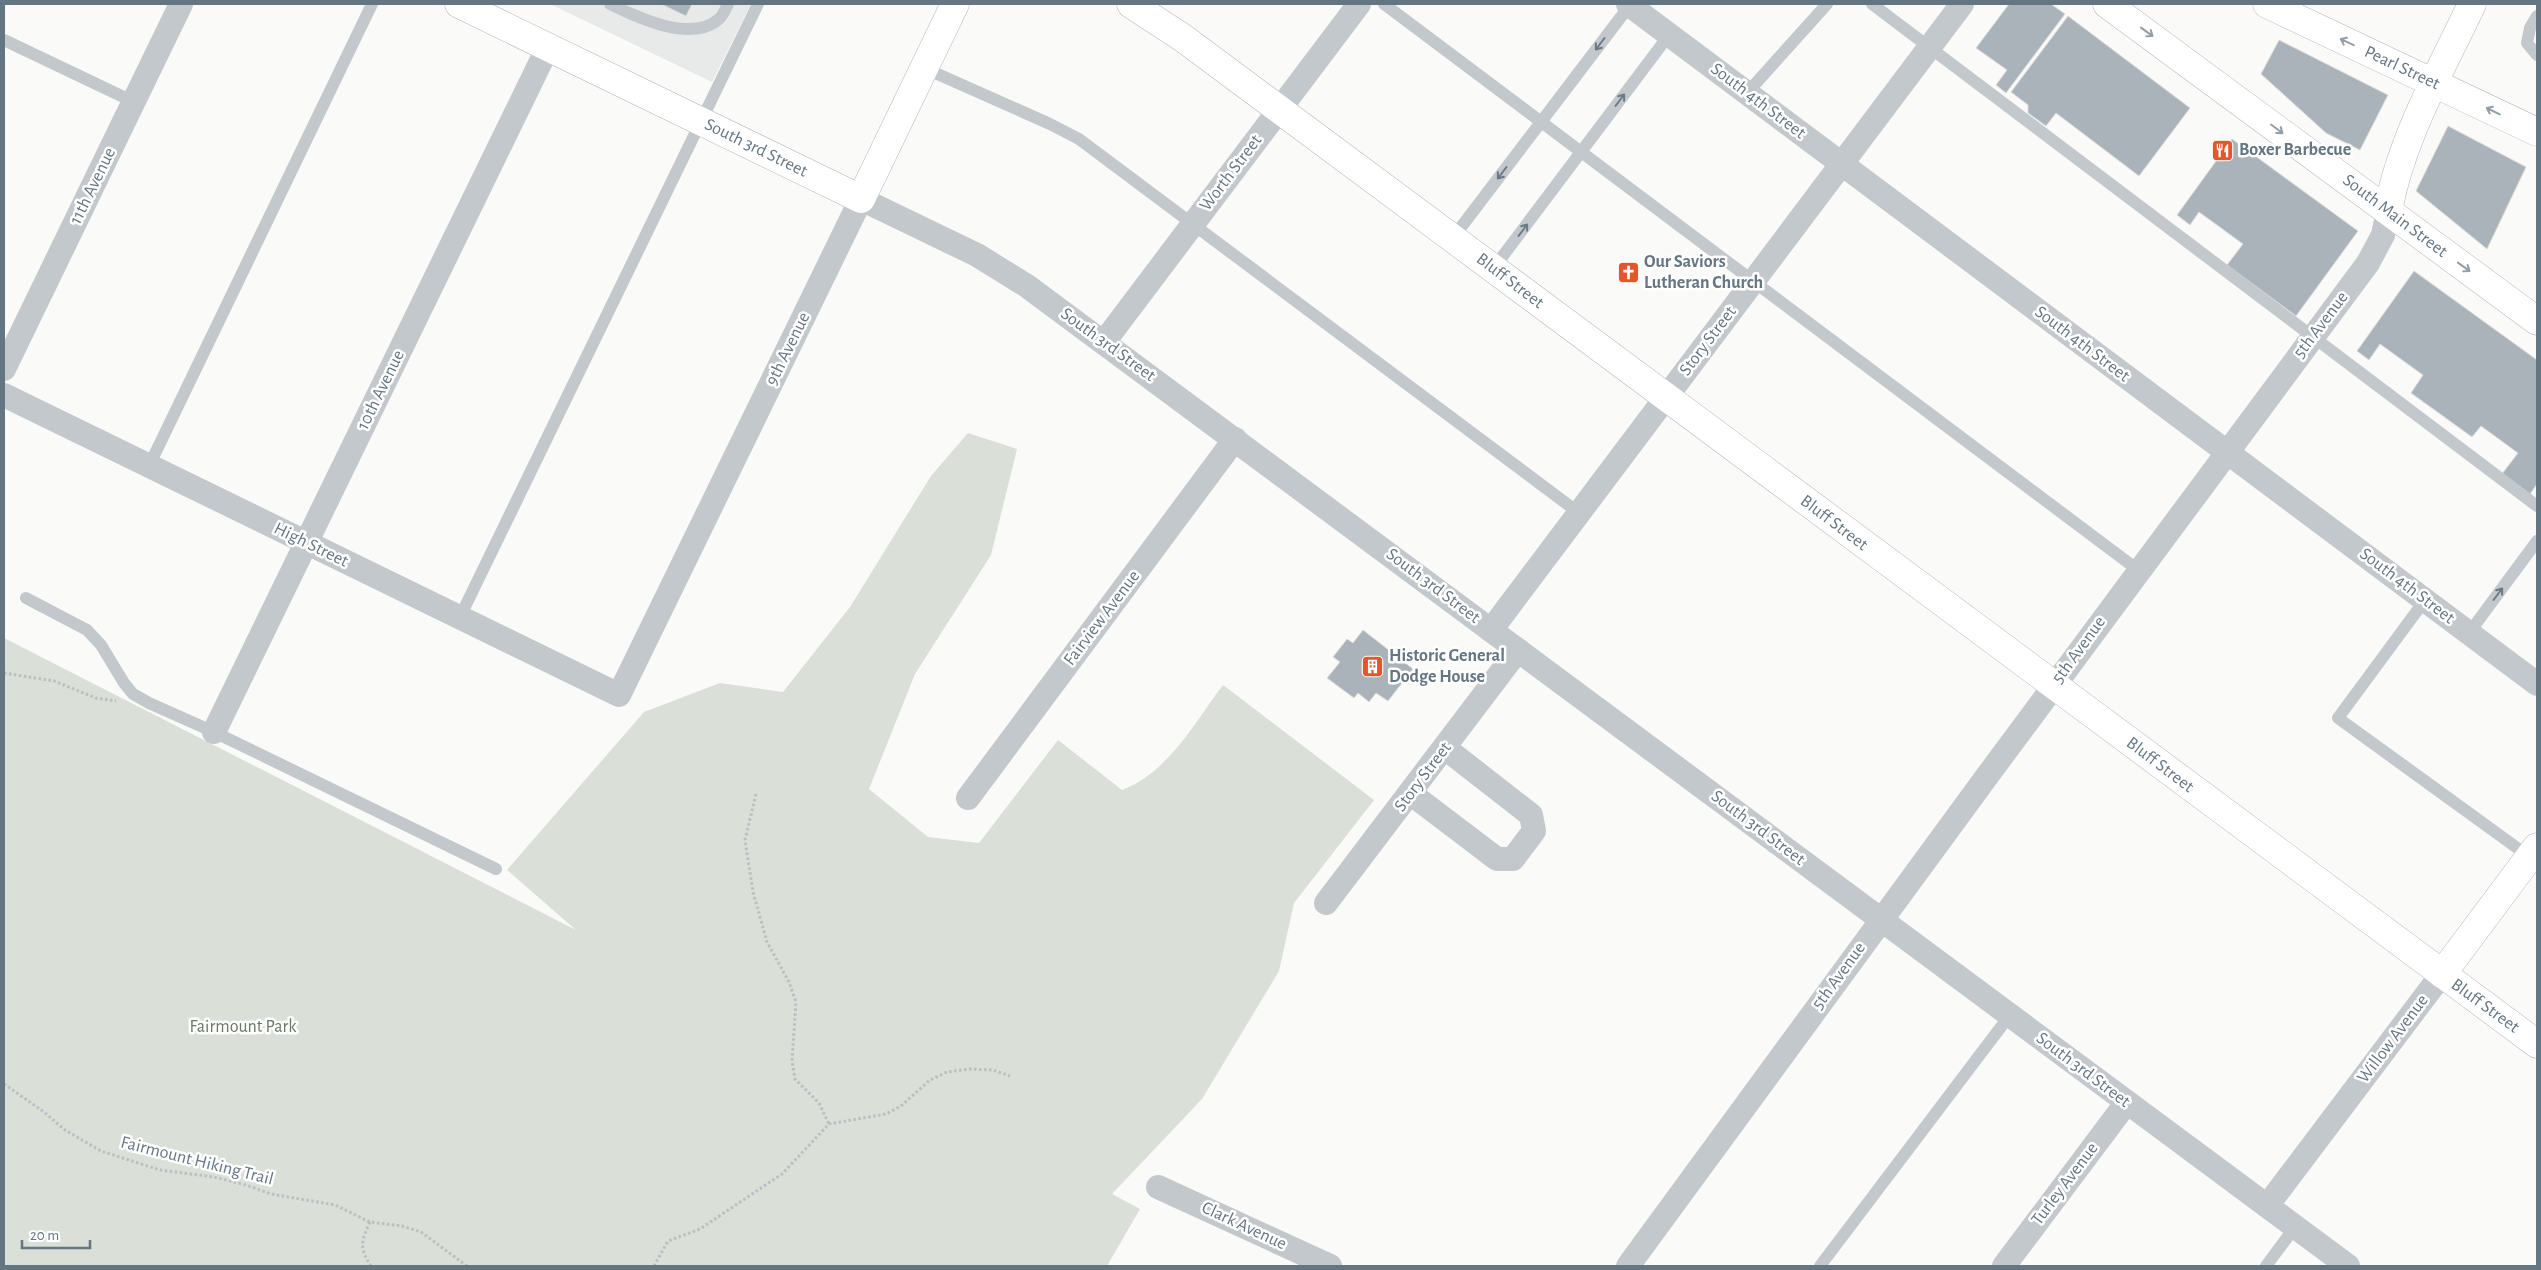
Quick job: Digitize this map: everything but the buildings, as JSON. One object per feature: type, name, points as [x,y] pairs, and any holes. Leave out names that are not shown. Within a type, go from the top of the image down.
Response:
[{"type":"main road","name":"South 3rd Street","points":[[459,4],[861,199]]},
{"type":"main road","name":"9th Avenue","points":[[861,199],[955,4]]},
{"type":"main road","name":"Bluff Street","points":[[1131,4],[1183,38],[2537,1044]]},
{"type":"main road","name":"South Main Street","points":[[2107,4],[2537,321]]},
{"type":"main road","name":"Pearl Street","points":[[2267,4],[2537,132]]},
{"type":"main road","name":"5th Avenue","points":[[2388,210],[2392,186],[2403,152],[2472,4]]},
{"type":"main road","name":"Willow Avenue","points":[[2442,974],[2535,855]]},
{"type":"street","name":"11th Avenue","points":[[4,369],[182,4]]},
{"type":"street","name":"Worth Street","points":[[1104,342],[1359,4]]},
{"type":"street","name":"Story Street","points":[[1491,630],[1962,4]]},
{"type":"street","name":"South 4th Street","points":[[1629,5],[1748,92],[2537,684]]},
{"type":"street","name":"10th Avenue","points":[[214,732],[548,47]]},
{"type":"street","name":"South 3rd Street","points":[[861,199],[977,255],[1027,286],[2348,1266]]},
{"type":"street","name":"9th Avenue","points":[[619,695],[861,199]]},
{"type":"street","name":"5th Avenue","points":[[1628,1266],[1880,919],[2368,263],[2383,235],[2388,210]]},
{"type":"street","name":"High Street","points":[[4,395],[619,695]]},
{"type":"street","name":"Fairview Avenue","points":[[968,798],[1235,439]]},
{"type":"street","name":"Story Street","points":[[1326,903],[1518,650]]},
{"type":"street","points":[[1410,793],[1497,859],[1512,859],[1518,852],[1534,831],[1531,814],[1445,748]]},
{"type":"street","name":"Willow Avenue","points":[[2267,1206],[2442,974]]},
{"type":"street","name":"Turley Avenue","points":[[2004,1266],[2127,1102]]},
{"type":"street","name":"Clark Avenue","points":[[1158,1187],[1330,1266]]},
{"type":"lane","points":[[149,466],[372,4]]},
{"type":"lane","points":[[610,4],[642,20],[694,31],[720,18],[728,4]]},
{"type":"lane","points":[[460,617],[758,4]]},
{"type":"lane","points":[[1384,4],[2138,570]]},
{"type":"lane","points":[[1748,92],[1827,4]]},
{"type":"lane","points":[[1872,4],[2537,506]]},
{"type":"lane","points":[[1452,239],[1629,5]]},
{"type":"lane","points":[[2537,16],[2530,28],[2527,43],[2537,55]]},
{"type":"lane","points":[[1493,269],[1669,35]]},
{"type":"lane","points":[[4,40],[134,102]]},
{"type":"lane","points":[[924,68],[1050,124],[1079,139],[1579,513]]},
{"type":"lane","points":[[2469,633],[2537,541]]},
{"type":"lane","points":[[26,598],[86,630],[101,645],[124,682],[134,694],[496,869]]},
{"type":"lane","points":[[2425,600],[2338,718],[2535,855]]},
{"type":"lane","points":[[1820,1266],[2010,1015]]},
{"type":"lane","points":[[2266,1266],[2295,1227]]},
{"type":"path","points":[[4,673],[54,681],[96,698],[150,703]]},
{"type":"path","points":[[756,794],[745,840],[753,892],[767,942],[789,982],[796,1002],[792,1060],[795,1079],[819,1103],[829,1124]]},
{"type":"path","points":[[654,1266],[668,1241],[713,1222],[782,1174],[829,1124],[886,1114],[901,1106],[930,1080],[947,1072],[970,1069],[993,1070],[1010,1076]]},
{"type":"path","name":"Fairmount Hiking Trail","points":[[4,1084],[44,1112],[64,1130],[101,1151],[160,1170],[214,1177],[271,1194],[329,1204],[370,1222],[402,1226],[421,1232],[467,1266]]},
{"type":"path","points":[[370,1222],[362,1238],[363,1254],[371,1266]]},
{"type":"shaded area","points":[[550,4],[751,4],[712,82]]},
{"type":"green space","name":"Fairmount Park","points":[[968,433],[1017,449],[991,555],[915,674],[869,789],[928,837],[979,843],[1058,740],[1122,790],[1153,772],[1167,759],[1191,730],[1223,685],[1374,800],[1294,903],[1279,971],[1202,1099],[1112,1194],[1140,1209],[1107,1266],[4,1266],[4,638],[576,930],[507,870],[644,712],[720,683],[783,692],[850,607],[931,476]]},
{"type":"place","name":"Boxer Barbecue","points":[[2223,150]]},
{"type":"place","name":"Our Saviors Lutheran Church","points":[[1628,272]]},
{"type":"place","name":"Historic General Dodge House","points":[[1373,666]]}]
